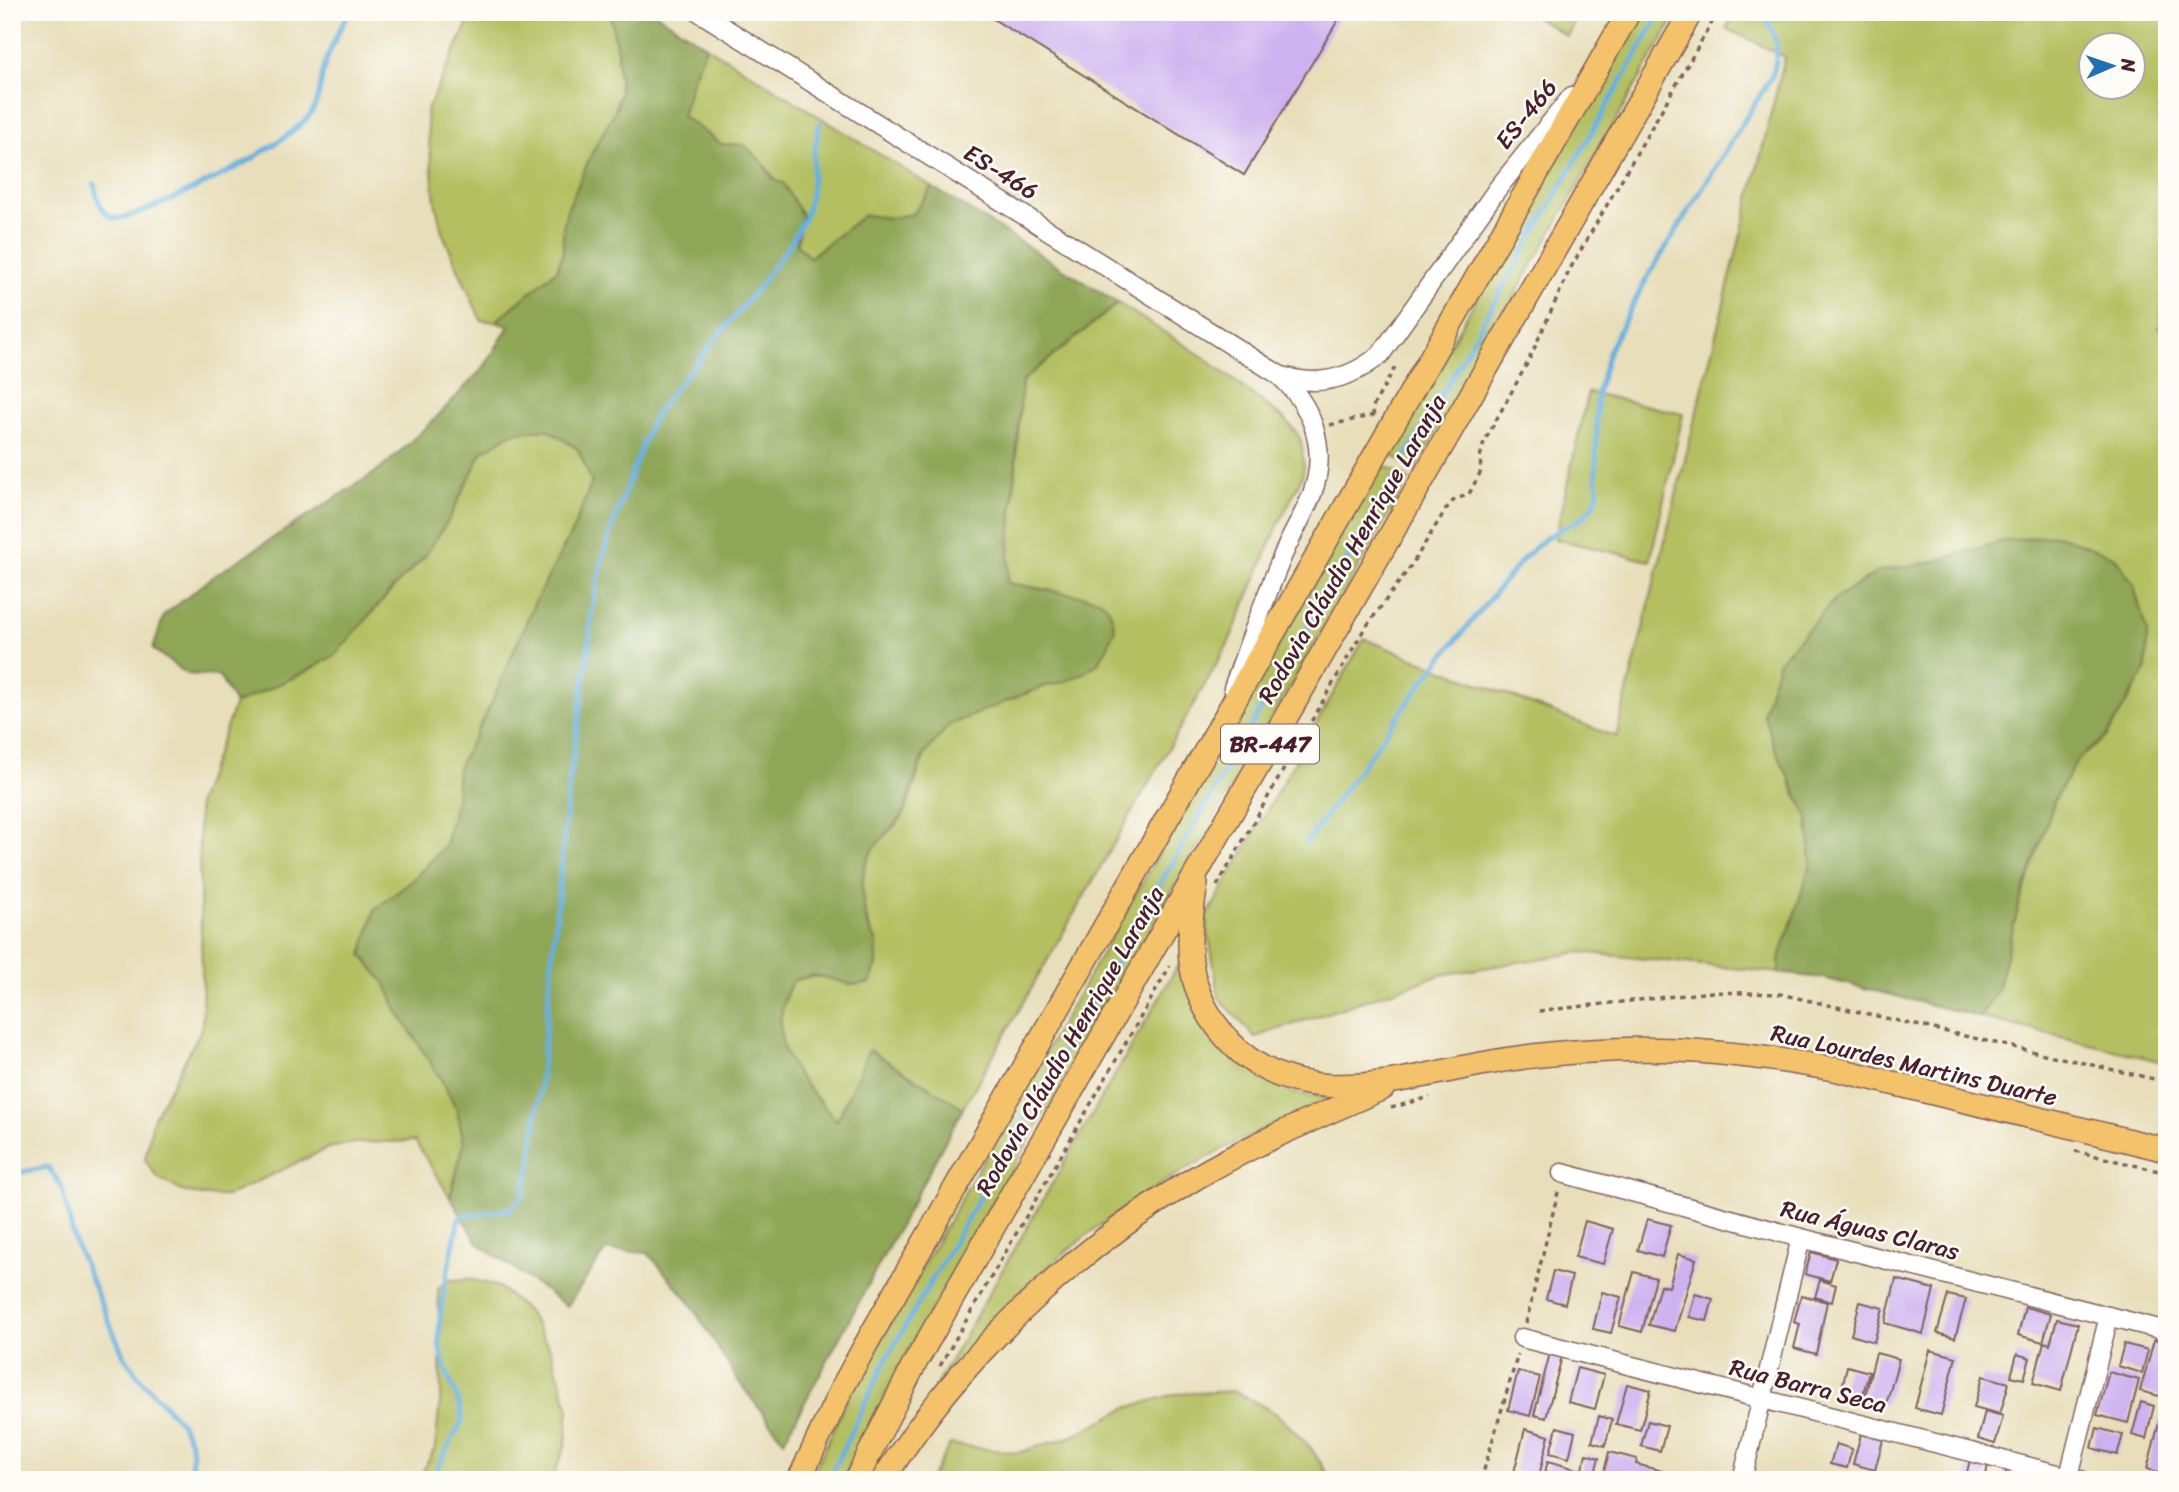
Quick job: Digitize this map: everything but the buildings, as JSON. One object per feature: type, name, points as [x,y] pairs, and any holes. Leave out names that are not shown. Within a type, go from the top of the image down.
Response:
[{"type":"main road","name":"Rodovia Cláudio Henrique Laranja","points":[[799,1480],[864,1347],[1629,12]]},
{"type":"main road","name":"Rodovia Cláudio Henrique Laranja","points":[[856,1480],[915,1363],[1691,12]]},
{"type":"main road","points":[[1200,867],[1189,922],[1188,944],[1193,977],[1207,1011],[1228,1041],[1259,1066],[1278,1075],[1317,1086],[1399,1082]]},
{"type":"main road","name":"Rua Lourdes Martins Duarte","points":[[1399,1082],[1495,1061],[1593,1051],[1680,1050],[1741,1055],[1839,1070],[2167,1150]]},
{"type":"main road","points":[[883,1480],[916,1431],[976,1358],[1043,1291],[1115,1231],[1194,1179],[1235,1156],[1276,1135],[1399,1082]]},
{"type":"street","name":"ES-466","points":[[699,12],[1276,373],[1298,395],[1307,408],[1315,429],[1319,451],[1316,482],[1275,573],[1217,731]]},
{"type":"street","name":"ES-466","points":[[1276,373],[1307,381],[1339,378],[1368,364],[1385,349],[1491,196],[1605,54]]},
{"type":"street","name":"Rua Águas Claras","points":[[1562,1173],[1801,1238],[2167,1331]]},
{"type":"street","points":[[1742,1480],[1801,1238]]},
{"type":"street","points":[[2072,1479],[2109,1316]]},
{"type":"street","name":"Rua Barra Seca","points":[[1522,1338],[2072,1479]]},
{"type":"path","name":"Rodovia Cláudio Henrique Laranja","points":[[1214,892],[1363,631],[1411,566],[1449,504],[1469,494],[1481,471],[1480,457],[1484,442],[1523,373],[1570,269],[1718,12]]},
{"type":"path","points":[[1315,429],[1375,417],[1372,408],[1400,360],[1385,349]]},
{"type":"path","name":"Rodovia Cláudio Henrique Laranja","points":[[936,1374],[1180,948],[1188,944]]},
{"type":"path","points":[[1539,1011],[1712,992],[1780,994],[2167,1082]]},
{"type":"path","points":[[1380,1112],[1441,1094]]},
{"type":"path","points":[[2072,1150],[2167,1173]]},
{"type":"green space","points":[[473,12],[610,12],[617,50],[620,92],[615,111],[593,151],[567,210],[563,229],[563,251],[557,270],[495,322],[481,320],[442,232],[435,201],[426,112]]},
{"type":"green space","points":[[610,12],[653,12],[706,46],[682,116],[721,144],[744,145],[762,162],[774,180],[783,183],[802,215],[797,244],[809,258],[864,215],[891,218],[913,214],[932,187],[1118,303],[1022,381],[1007,583],[1099,599],[1109,608],[1115,628],[1108,646],[1098,663],[1082,674],[1064,682],[1044,686],[949,725],[923,756],[902,817],[876,845],[865,863],[863,903],[867,925],[877,943],[877,965],[870,983],[851,985],[812,975],[792,981],[783,1004],[780,1024],[782,1042],[788,1058],[797,1074],[837,1121],[869,1050],[963,1108],[784,1441],[739,1382],[689,1301],[648,1253],[606,1250],[567,1306],[478,1243],[450,1197],[464,1143],[457,1110],[397,1010],[386,984],[362,955],[375,909],[411,882],[445,846],[456,799],[458,768],[492,702],[534,604],[573,530],[592,482],[578,449],[547,429],[512,433],[482,452],[449,519],[424,557],[335,655],[303,673],[235,704],[219,676],[187,674],[153,649],[164,615],[217,574],[382,468],[435,419],[484,367],[509,326],[495,322],[557,270],[563,251],[563,229],[567,210],[593,151],[615,111],[620,92],[617,50]]},
{"type":"green space","points":[[1528,12],[1579,12],[1567,36]]},
{"type":"green space","points":[[1641,12],[1678,12],[1415,469],[1388,453]]},
{"type":"green space","points":[[1736,12],[2167,12],[2167,277],[2159,328],[2167,331],[2167,1063],[1980,1017],[1997,990],[2019,905],[2055,799],[2078,759],[2106,737],[2147,633],[2133,583],[2114,556],[1929,563],[1879,571],[1803,636],[1779,661],[1791,785],[1808,817],[1811,864],[1779,961],[1779,973],[1580,952],[1441,975],[1255,1037],[1219,998],[1206,918],[1364,639],[1616,737],[1785,57],[1726,28]]},
{"type":"green space","points":[[706,46],[932,187],[913,214],[891,218],[864,216],[810,258],[797,244],[802,215],[762,162],[744,145],[721,144],[682,116]]},
{"type":"green space","points":[[1118,303],[1202,356],[1286,420],[1299,436],[1302,446],[1302,477],[1280,521],[1228,644],[963,1108],[869,1050],[838,1122],[809,1090],[788,1059],[780,1024],[783,1004],[792,981],[821,977],[850,985],[877,943],[867,918],[862,892],[866,866],[878,842],[903,815],[925,755],[938,734],[959,719],[1031,691],[1064,682],[1099,599],[1007,583],[1022,381]]},
{"type":"green space","points":[[1588,392],[1683,414],[1650,561],[1555,539]]},
{"type":"green space","points":[[547,429],[578,449],[592,482],[573,530],[534,604],[492,702],[458,768],[456,799],[445,846],[411,882],[375,909],[362,955],[386,984],[397,1010],[457,1110],[464,1143],[450,1197],[415,1141],[355,1143],[328,1148],[227,1196],[203,1196],[182,1191],[157,1177],[145,1160],[153,1119],[200,1032],[203,1018],[198,803],[235,704],[335,655],[424,557],[449,519],[482,452],[512,433]]},
{"type":"green space","points":[[1382,464],[1409,479],[904,1358],[844,1480],[810,1480],[850,1393]]},
{"type":"green space","points":[[2057,535],[2114,556],[2133,583],[2147,633],[2146,670],[2106,737],[2078,759],[2055,799],[2019,905],[1997,990],[1980,1017],[1823,978],[1779,973],[1779,961],[1811,864],[1808,817],[1775,748],[1763,713],[1779,661],[1834,600],[1879,571],[1929,563],[2003,541]]},
{"type":"green space","points":[[1181,960],[1275,1085],[1294,1093],[1334,1099],[1289,1117],[1202,1160],[1161,1184],[1081,1239],[1009,1304],[934,1394],[931,1394]]},
{"type":"green space","points":[[471,1279],[499,1287],[529,1313],[551,1351],[569,1409],[566,1444],[552,1480],[418,1480],[435,1448],[441,1392],[438,1288],[449,1280]]},
{"type":"green space","points":[[1235,1391],[1277,1414],[1310,1447],[1332,1480],[930,1480],[950,1444],[1017,1453],[1073,1436],[1126,1408],[1175,1394]]},
{"type":"waterway","points":[[94,184],[100,204],[106,213],[115,218],[125,217],[202,185],[280,141],[312,111],[318,98],[326,61],[349,12]]},
{"type":"waterway","points":[[1407,455],[1661,12]]},
{"type":"waterway","points":[[1306,843],[1428,675],[1505,580],[1547,537],[1582,518],[1595,503],[1598,491],[1597,393],[1610,348],[1647,278],[1772,76],[1776,43],[1771,27],[1761,12]]},
{"type":"waterway","points":[[431,1480],[462,1421],[459,1402],[442,1357],[439,1335],[442,1302],[459,1218],[510,1209],[522,1198],[530,1168],[569,783],[588,656],[592,607],[608,538],[649,427],[663,403],[757,289],[791,243],[805,217],[811,195],[814,153],[820,123]]},
{"type":"waterway","points":[[828,1480],[887,1358],[1394,478]]},
{"type":"waterway","points":[[12,1174],[48,1167],[61,1185],[75,1243],[123,1354],[137,1375],[180,1422],[189,1439],[193,1454],[191,1466],[182,1480]]}]
